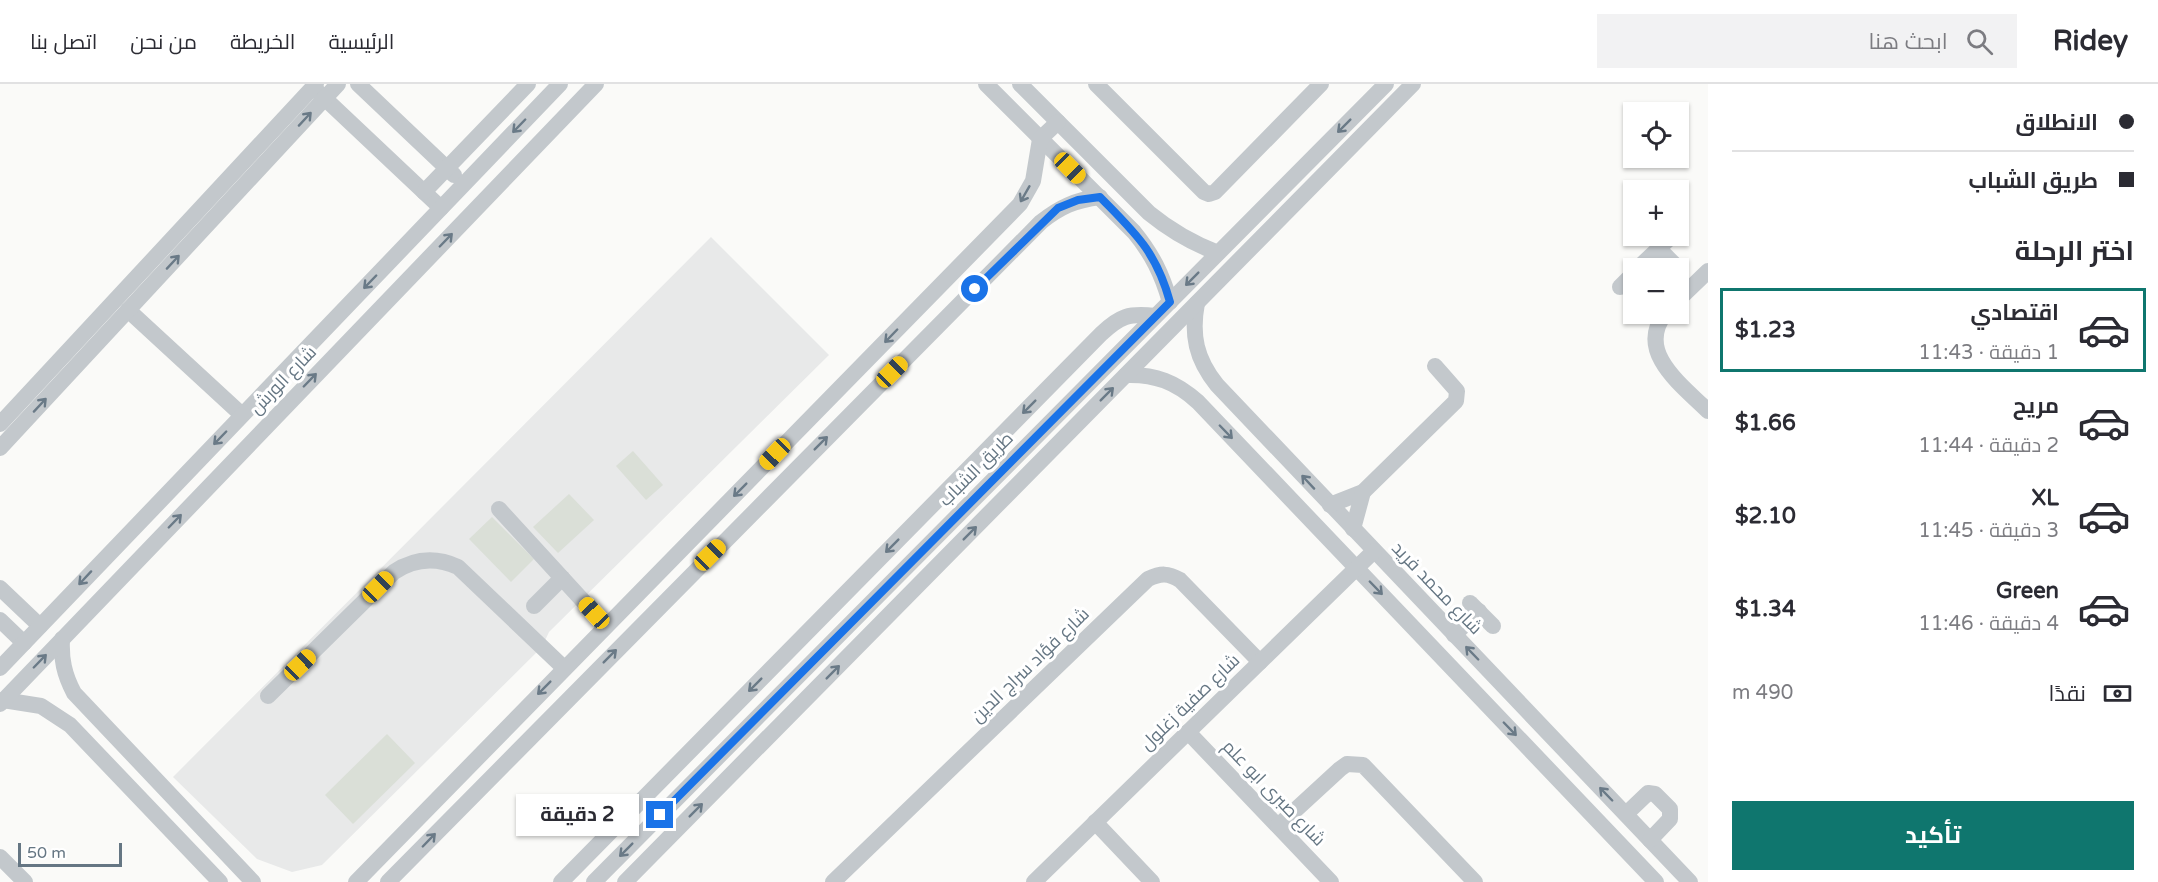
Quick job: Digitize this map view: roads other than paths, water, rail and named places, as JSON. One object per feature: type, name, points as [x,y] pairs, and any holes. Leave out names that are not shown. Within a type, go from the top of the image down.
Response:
[{"type":"street","points":[[0,424],[318,90],[338,84]]},
{"type":"street","points":[[357,84],[464,184]]},
{"type":"street","points":[[424,192],[528,84]]},
{"type":"street","name":"شارع الورش","points":[[0,668],[560,84]]},
{"type":"street","name":"شارع الورش","points":[[1,702],[596,84]]},
{"type":"street","points":[[986,84],[1100,197],[1151,252],[1163,276],[1170,302]]},
{"type":"street","points":[[1020,84],[1170,230],[1193,244],[1218,253]]},
{"type":"street","points":[[1096,84],[1204,192],[1209,194],[1215,192],[1321,84]]},
{"type":"street","name":"طريق الشباب","points":[[594,882],[1386,84]]},
{"type":"street","points":[[625,882],[1413,84]]},
{"type":"street","points":[[318,90],[441,208]]},
{"type":"street","points":[[0,447],[128,310],[318,90]]},
{"type":"street","points":[[356,882],[1020,204],[1033,181],[1040,139],[1058,122]]},
{"type":"street","points":[[388,882],[1041,222],[1058,208],[1078,200],[1100,197]]},
{"type":"street","points":[[1649,258],[1662,246]]},
{"type":"street","points":[[1659,249],[1668,258]]},
{"type":"street","points":[[1689,290],[1708,271]]},
{"type":"street","points":[[1689,280],[1694,285]]},
{"type":"street","points":[[1620,287],[1623,284]]},
{"type":"street","name":"شارع محمد فريد","points":[[1197,303],[1194,320],[1196,347],[1206,371],[1216,385],[1690,882]]},
{"type":"street","points":[[128,310],[242,415]]},
{"type":"street","points":[[561,882],[1101,334],[1116,320],[1135,314],[1155,316]]},
{"type":"street","points":[[1659,324],[1656,329],[1655,344],[1659,358],[1708,411]]},
{"type":"street","points":[[1330,505],[1363,492],[1456,401],[1457,392],[1435,366]]},
{"type":"street","points":[[1126,375],[1157,377],[1172,383],[1198,402],[1656,882]]},
{"type":"street","points":[[1198,402],[1203,389],[1216,385]]},
{"type":"street","points":[[759,471],[776,488]]},
{"type":"street","points":[[1353,530],[1363,492]]},
{"type":"street","points":[[499,509],[606,626]]},
{"type":"street","points":[[120,542],[138,560]]},
{"type":"street","name":"شارع صفية زغلول","points":[[1034,882],[1374,551]]},
{"type":"street","points":[[677,555],[694,571]]},
{"type":"street","points":[[268,696],[394,572],[408,564],[427,560],[458,567],[564,668]]},
{"type":"street","name":"شارع فؤاد سراج الدين","points":[[833,882],[1148,579],[1158,574],[1170,575],[1180,580],[1260,662]]},
{"type":"street","points":[[534,606],[562,578]]},
{"type":"street","points":[[0,588],[40,626]]},
{"type":"street","points":[[1454,635],[1474,607],[1493,626]]},
{"type":"street","points":[[0,620],[24,644]]},
{"type":"street","points":[[62,639],[61,657],[65,676],[74,693],[253,882]]},
{"type":"street","points":[[1,702],[41,706],[70,725],[220,882]]},
{"type":"street","name":"شارع صبرى ابو علم","points":[[1188,732],[1331,882]]},
{"type":"street","points":[[498,735],[515,752]]},
{"type":"street","points":[[1278,826],[1340,769],[1355,763],[1363,765],[1475,882]]},
{"type":"street","points":[[1626,814],[1648,793],[1655,794],[1670,809],[1670,819],[1650,840]]},
{"type":"street","points":[[1095,822],[1152,882]]},
{"type":"street","points":[[0,857],[25,882]]}]
